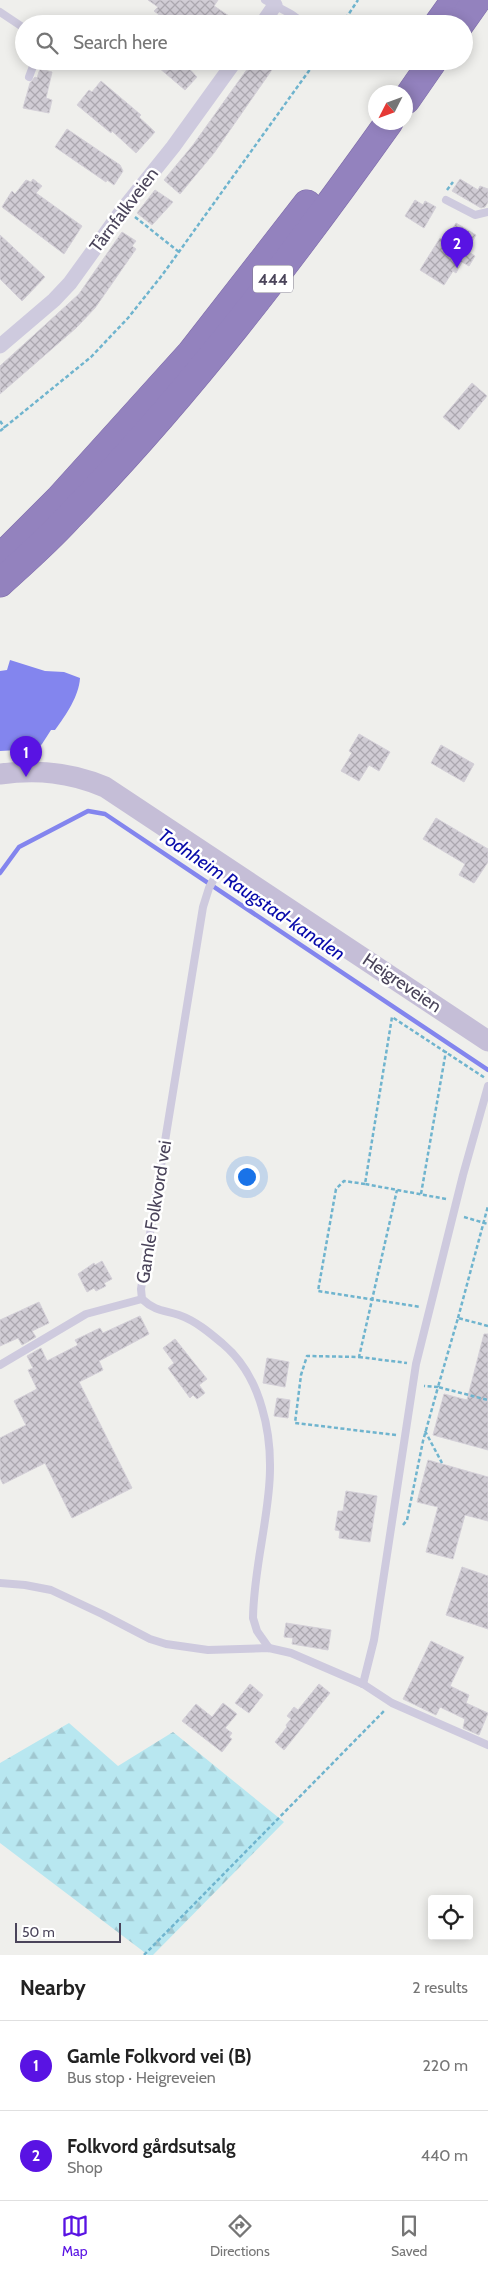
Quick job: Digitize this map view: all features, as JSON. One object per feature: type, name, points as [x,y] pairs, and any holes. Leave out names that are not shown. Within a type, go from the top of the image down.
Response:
[{"type":"highway","points":[[444,15],[455,0]]},
{"type":"highway","points":[[466,15],[477,0]]},
{"type":"highway","points":[[393,85],[404,70]]},
{"type":"highway","points":[[413,90],[427,70]]},
{"type":"highway","name":"444","points":[[0,558],[60,498],[191,353],[326,179],[368,121]]},
{"type":"highway","name":"444","points":[[0,583],[68,519],[150,431],[224,343],[340,191],[383,130]]},
{"type":"main road","name":"Heigreveien","points":[[0,774],[53,772],[90,780],[121,796],[214,878],[488,1041]]},
{"type":"street","points":[[265,15],[270,3]]},
{"type":"street","name":"Tårnfalkveien","points":[[0,346],[54,300],[70,283],[229,70]]},
{"type":"lane","points":[[270,3],[292,15]]},
{"type":"lane","points":[[0,12],[15,22]]},
{"type":"lane","points":[[29,77],[32,70]]},
{"type":"lane","points":[[446,200],[475,215],[488,212]]},
{"type":"lane","name":"Gamle Folkvord vei","points":[[214,878],[203,907],[141,1289],[142,1300],[149,1306],[162,1312],[177,1314],[192,1321],[211,1334],[238,1359],[258,1394],[269,1435],[272,1472],[253,1618],[260,1637],[269,1648]]},
{"type":"lane","points":[[363,1684],[374,1640],[416,1364],[456,1201],[488,1086]]},
{"type":"lane","points":[[0,1365],[86,1314],[142,1300]]},
{"type":"lane","points":[[0,1583],[51,1590],[150,1639],[166,1644],[208,1650],[269,1648],[291,1653],[363,1684],[392,1702],[488,1746]]},
{"type":"path","points":[[348,15],[358,0]]},
{"type":"path","points":[[0,432],[91,357],[128,318],[179,252],[310,70]]},
{"type":"path","points":[[124,208],[179,252]]},
{"type":"path","points":[[0,421],[5,428]]},
{"type":"path","points":[[365,1184],[392,1017],[488,1080]]},
{"type":"path","points":[[421,1194],[446,1051]]},
{"type":"path","points":[[429,1308],[318,1291],[336,1188],[344,1181],[456,1201]]},
{"type":"path","points":[[359,1358],[397,1190]]},
{"type":"path","points":[[390,1532],[398,1531],[407,1520],[425,1431],[488,1206]]},
{"type":"path","points":[[453,1214],[488,1224]]},
{"type":"path","points":[[458,1318],[488,1326]]},
{"type":"path","points":[[405,1436],[295,1423],[301,1375],[307,1356],[359,1358],[416,1364]]},
{"type":"path","points":[[438,1387],[488,1400]]},
{"type":"path","points":[[425,1431],[442,1462]]},
{"type":"path","points":[[144,1955],[392,1702]]},
{"type":"green space","points":[[69,1723],[118,1766],[173,1732],[284,1822],[153,1955],[148,1955],[0,1843],[0,1763]]},
{"type":"shaded area","points":[[10,660],[45,671],[64,672],[80,678],[75,698],[67,712],[55,730],[51,730],[37,749],[0,751],[0,671],[7,670]]},
{"type":"building","points":[[148,0],[218,0],[214,6],[228,15],[159,15],[154,11],[158,7]]},
{"type":"building","points":[[40,70],[52,72],[46,98],[52,100],[49,113],[23,108],[30,83],[35,77],[37,78]]},
{"type":"building","points":[[162,70],[190,70],[197,77],[185,90]]},
{"type":"building","points":[[247,70],[272,70],[214,153],[180,194],[164,180],[193,145]]},
{"type":"building","points":[[101,81],[141,115],[139,117],[155,132],[136,153],[112,131],[111,133],[77,105],[89,90],[92,92]]},
{"type":"building","points":[[67,129],[120,165],[123,171],[114,185],[107,180],[106,182],[55,147]]},
{"type":"building","points":[[33,179],[42,186],[36,193],[82,226],[64,254],[2,207],[12,191],[15,194],[26,180],[31,182]]},
{"type":"building","points":[[460,179],[478,190],[480,186],[488,189],[488,202],[485,207],[481,208],[452,191]]},
{"type":"building","points":[[155,190],[173,202],[152,225],[137,213]]},
{"type":"building","points":[[415,200],[423,205],[425,201],[436,207],[424,228],[405,216]]},
{"type":"building","points":[[456,223],[476,235],[467,251],[475,256],[469,266],[462,262],[456,273],[453,271],[444,285],[420,270],[440,238],[445,241]]},
{"type":"building","points":[[122,232],[136,241],[132,246],[136,249],[95,308],[76,328],[0,394],[0,366],[79,294]]},
{"type":"building","points":[[0,235],[45,277],[22,301],[0,279]]},
{"type":"building","points":[[472,383],[487,396],[459,430],[443,417]]},
{"type":"building","points":[[359,734],[390,752],[379,771],[369,765],[359,781],[341,771],[352,753],[349,751]]},
{"type":"building","points":[[441,745],[474,764],[464,782],[431,763]]},
{"type":"building","points":[[436,818],[488,849],[488,862],[474,883],[459,875],[465,864],[423,839]]},
{"type":"building","points":[[102,1261],[112,1279],[104,1283],[106,1286],[96,1291],[94,1288],[87,1292],[78,1274],[94,1263],[95,1265]]},
{"type":"building","points":[[39,1302],[49,1323],[32,1331],[36,1337],[22,1345],[18,1338],[0,1346],[0,1320]]},
{"type":"building","points":[[140,1316],[149,1334],[99,1361],[103,1370],[79,1382],[132,1488],[72,1518],[45,1463],[3,1484],[0,1478],[0,1438],[26,1425],[14,1401],[37,1389],[28,1370],[33,1368],[27,1356],[41,1348],[47,1361],[78,1345],[75,1340],[100,1328],[103,1333]]},
{"type":"building","points":[[484,1334],[488,1334],[488,1450],[433,1435],[444,1394],[467,1400]]},
{"type":"building","points":[[175,1339],[207,1379],[199,1385],[205,1393],[197,1399],[193,1395],[190,1398],[168,1368],[174,1363],[163,1348]]},
{"type":"building","points":[[267,1358],[289,1362],[285,1387],[263,1383]]},
{"type":"building","points":[[277,1398],[290,1400],[288,1418],[274,1416]]},
{"type":"building","points":[[428,1460],[488,1477],[488,1521],[465,1515],[453,1559],[426,1552],[438,1507],[417,1502]]},
{"type":"building","points":[[346,1491],[377,1496],[370,1542],[339,1538],[340,1531],[335,1530],[338,1511],[343,1511]]},
{"type":"building","points":[[462,1567],[488,1576],[488,1629],[446,1615]]},
{"type":"building","points":[[286,1623],[331,1630],[328,1650],[292,1644],[293,1638],[284,1637]]},
{"type":"building","points":[[431,1641],[464,1657],[450,1686],[469,1695],[466,1703],[488,1713],[479,1735],[463,1728],[465,1719],[440,1707],[436,1715],[403,1699]]},
{"type":"building","points":[[250,1684],[263,1695],[249,1713],[235,1703]]},
{"type":"building","points":[[319,1684],[330,1693],[284,1750],[275,1742],[291,1719],[287,1716],[294,1707],[298,1710]]},
{"type":"building","points":[[223,1703],[237,1714],[225,1728],[232,1733],[229,1737],[232,1739],[222,1752],[182,1721],[196,1704],[212,1717]]},
{"type":"waterway","name":"Todnheim Raugstad-kanalen","points":[[0,873],[19,847],[88,811],[105,814],[488,1070]]},
{"type":"place","name":"Folkvord gårdsutsalg","points":[[457,268]]},
{"type":"place","name":"Gamle Folkvord vei (B)","points":[[26,777]]}]
